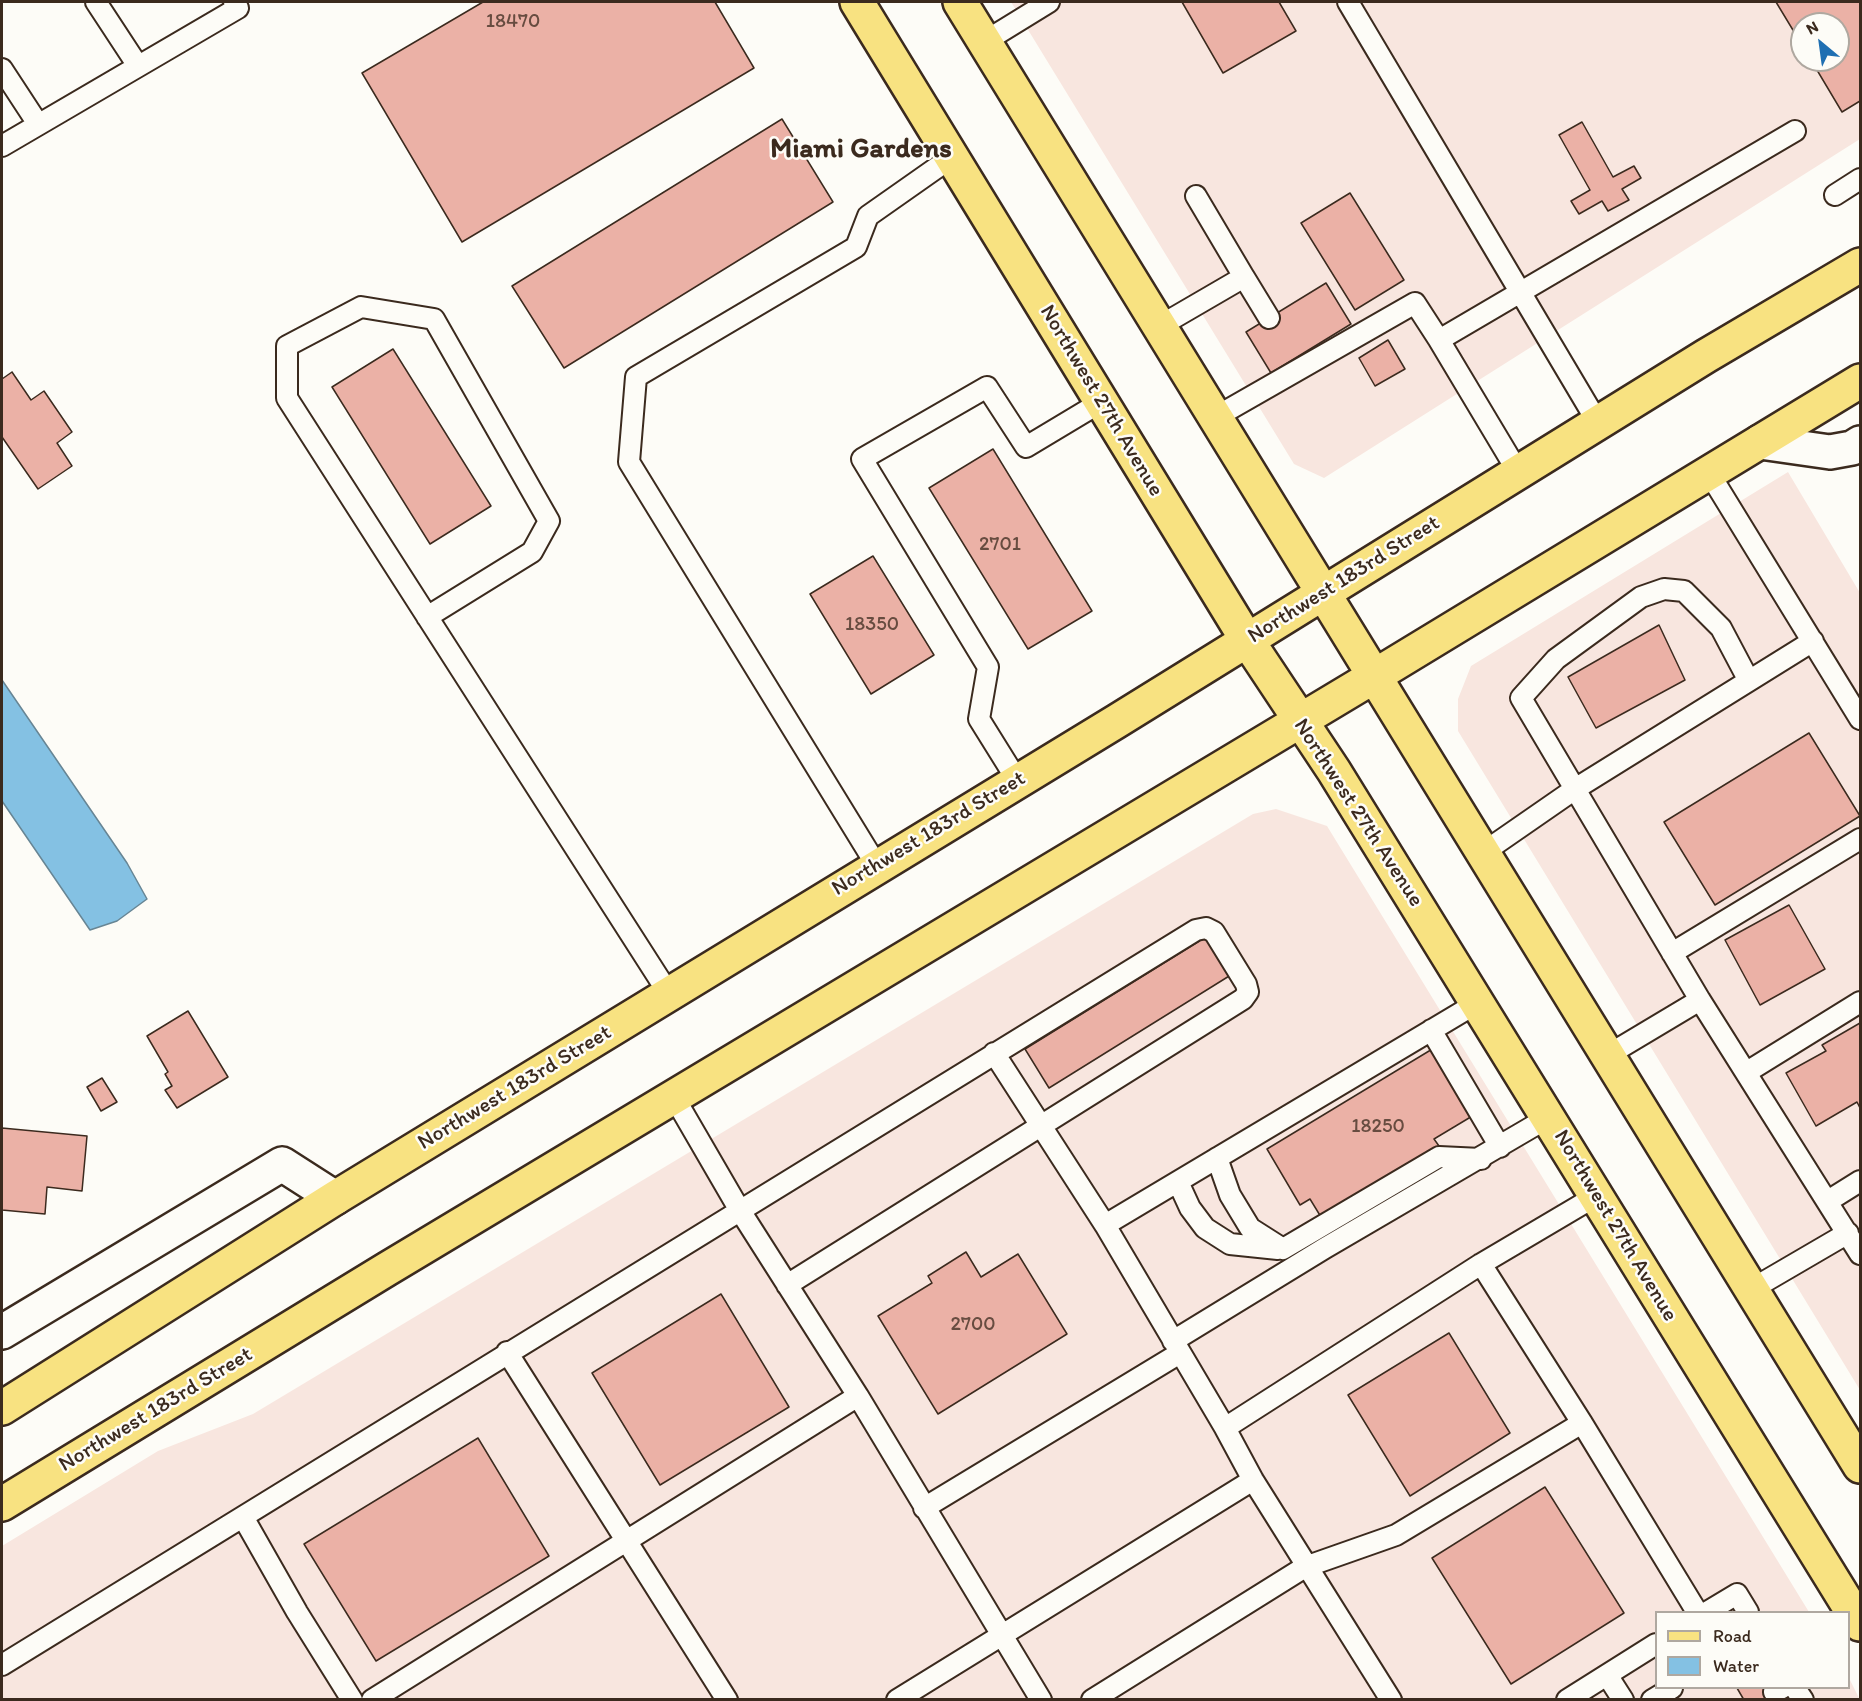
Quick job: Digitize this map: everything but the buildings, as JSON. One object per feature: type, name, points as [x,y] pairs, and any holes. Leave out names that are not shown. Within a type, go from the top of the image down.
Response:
[{"type":"main road","name":"Northwest 27th Avenue","points":[[857,2],[1247,640],[1334,771],[1860,1624]]},
{"type":"main road","points":[[960,2],[1373,678],[1484,852],[1860,1467]]},
{"type":"main road","name":"Northwest 183rd Street","points":[[4,1401],[1598,423],[1860,265]]},
{"type":"main road","name":"Northwest 183rd Street","points":[[2,1504],[674,1096],[1373,678],[1860,381]]},
{"type":"street","points":[[1760,442],[1830,452],[1852,448],[1860,443]]},
{"type":"street","points":[[2,1332],[282,1164],[335,1197]]},
{"type":"lane","points":[[96,2],[138,66]]},
{"type":"lane","points":[[2,146],[238,8],[234,2]]},
{"type":"lane","points":[[984,42],[1049,2]]},
{"type":"lane","points":[[1348,2],[1598,423]]},
{"type":"lane","points":[[2,69],[38,124]]},
{"type":"lane","points":[[1438,340],[1796,131]]},
{"type":"lane","points":[[877,866],[629,462],[636,377],[856,247],[868,216],[952,157]]},
{"type":"lane","points":[[1835,195],[1860,179]]},
{"type":"lane","points":[[1196,196],[1269,318]]},
{"type":"lane","points":[[1158,327],[1244,277]]},
{"type":"lane","points":[[1214,418],[1298,363],[1415,303],[1518,472]]},
{"type":"lane","points":[[427,617],[532,552],[549,521],[434,320],[361,307],[287,346],[287,398],[427,617],[669,994]]},
{"type":"lane","points":[[1017,780],[979,719],[988,667],[862,459],[987,387],[1026,447],[1101,402]]},
{"type":"lane","points":[[1709,473],[1860,719]]},
{"type":"lane","points":[[1749,681],[1721,628],[1684,591],[1664,589],[1641,597],[1556,658],[1521,698],[1700,1000],[1860,1254]]},
{"type":"lane","points":[[1484,852],[1575,789],[1813,640]]},
{"type":"lane","points":[[1672,953],[1860,838]]},
{"type":"lane","points":[[2,1665],[739,1209],[1196,930],[1206,928],[1214,932],[1246,984],[1248,992],[1243,999],[787,1285]]},
{"type":"lane","points":[[1608,1055],[1700,1000]]},
{"type":"lane","points":[[1747,1072],[1860,1002]]},
{"type":"lane","points":[[1105,1225],[1477,1003]]},
{"type":"lane","points":[[1431,1030],[1500,1147]]},
{"type":"lane","points":[[994,1053],[1105,1225],[1305,1567],[1390,1700]]},
{"type":"lane","points":[[674,1096],[739,1209],[858,1396],[1041,1700]]},
{"type":"lane","points":[[924,1508],[1177,1347],[1325,1248],[1481,1159],[1549,1117]]},
{"type":"lane","points":[[1178,1182],[1190,1208],[1205,1228],[1230,1244],[1283,1249],[1439,1157],[1481,1159]]},
{"type":"lane","points":[[1217,1158],[1230,1195],[1250,1228],[1283,1249]]},
{"type":"lane","points":[[1828,1201],[1860,1181]]},
{"type":"lane","points":[[1225,1428],[1481,1264],[1596,1196]]},
{"type":"lane","points":[[1752,1289],[1848,1233]]},
{"type":"lane","points":[[1481,1264],[1582,1423],[1695,1611]]},
{"type":"lane","points":[[507,1352],[728,1700]]},
{"type":"lane","points":[[372,1700],[858,1396]]},
{"type":"lane","points":[[1092,1700],[1305,1567],[1396,1535],[1582,1423]]},
{"type":"lane","points":[[897,1700],[1253,1480]]},
{"type":"lane","points":[[243,1517],[297,1612],[352,1700]]},
{"type":"lane","points":[[1709,1611],[1737,1594],[1747,1611]]},
{"type":"lane","points":[[1567,1700],[1655,1645]]},
{"type":"lane","points":[[1607,1675],[1623,1700]]},
{"type":"lane","points":[[1652,1700],[1670,1689]]},
{"type":"shaded area","points":[[1011,2],[1860,2],[1860,139],[1324,478],[1294,464]]},
{"type":"shaded area","points":[[1788,472],[1860,593],[1860,1390],[1458,731],[1458,699],[1471,666]]},
{"type":"shaded area","points":[[1276,809],[1327,826],[1808,1611],[1655,1611],[1655,1689],[1850,1689],[1850,1680],[1860,1700],[2,1700],[2,1546],[158,1451],[253,1414],[1253,814]]},
{"type":"water","points":[[2,680],[127,863],[147,899],[117,921],[90,930],[2,801]]},
{"type":"district","name":"Miami Gardens","points":[[861,150]]}]
